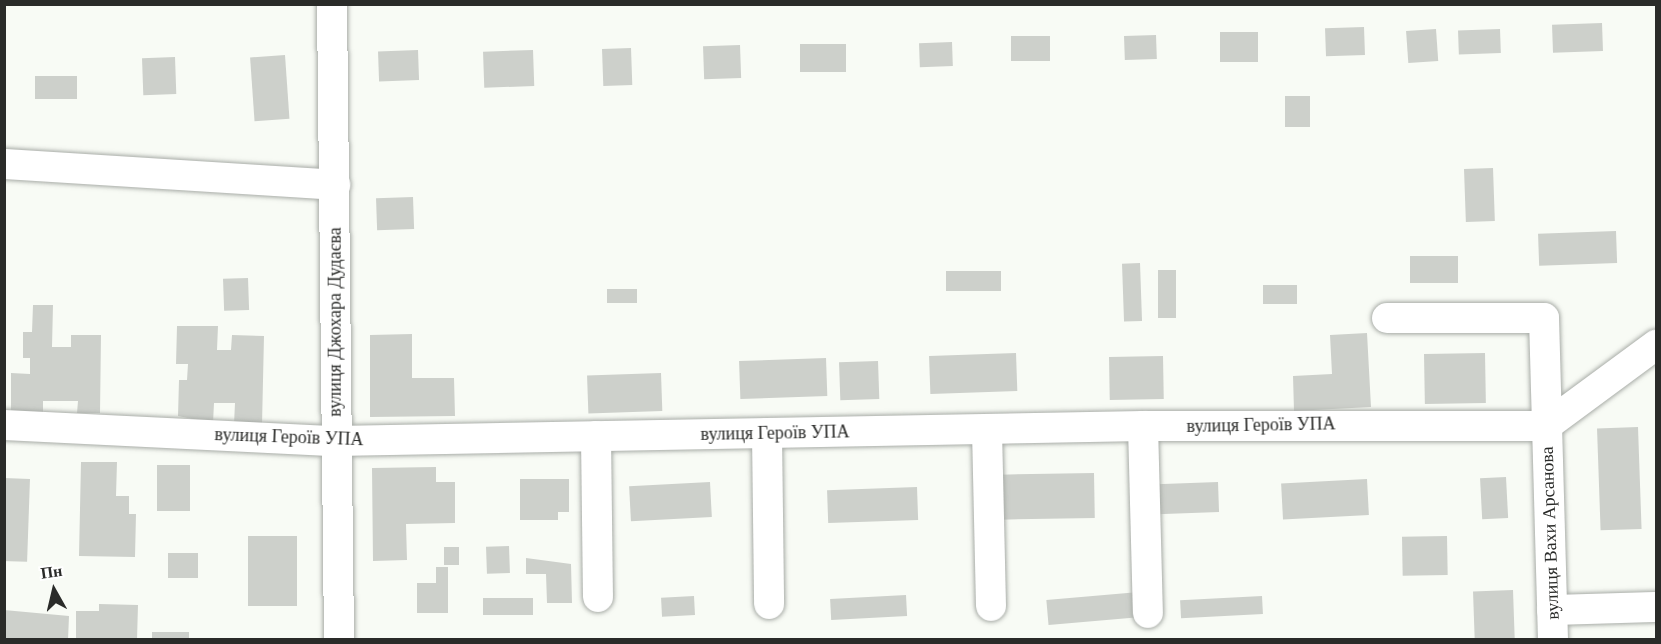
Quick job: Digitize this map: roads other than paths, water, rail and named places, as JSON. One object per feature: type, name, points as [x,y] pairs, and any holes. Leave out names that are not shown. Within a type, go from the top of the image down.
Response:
[{"type":"street","name":"вулиця Джохара Дудаєва","points":[[332,4],[335,441],[339,639]]},
{"type":"street","points":[[4,164],[335,185]]},
{"type":"street","name":"вулиця Вахи Арсанова","points":[[1387,318],[1544,318],[1553,639]]},
{"type":"street","points":[[1546,426],[1656,345]]},
{"type":"street","name":"вулиця Героїв УПА","points":[[4,425],[335,441],[1143,426],[1546,426]]},
{"type":"street","points":[[1143,426],[1148,613]]},
{"type":"street","points":[[987,430],[991,606]]},
{"type":"street","points":[[767,433],[769,604]]},
{"type":"street","points":[[596,435],[598,597]]},
{"type":"street","points":[[1552,610],[1656,607]]}]
